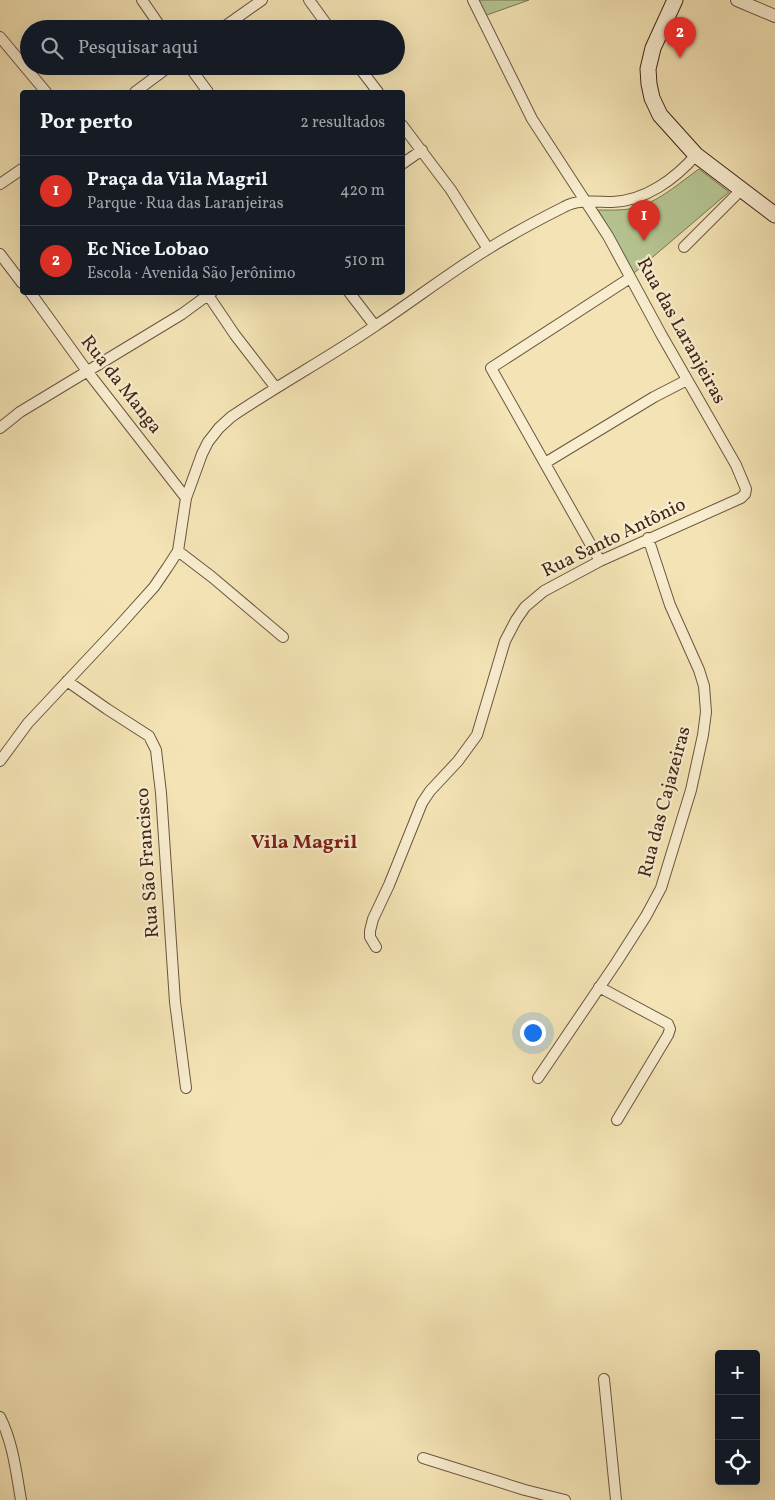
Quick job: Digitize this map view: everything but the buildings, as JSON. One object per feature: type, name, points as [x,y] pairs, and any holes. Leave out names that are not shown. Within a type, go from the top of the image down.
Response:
[{"type":"main road","points":[[663,25],[668,0]]},
{"type":"main road","points":[[675,0],[653,48],[648,70],[652,98],[660,115],[696,155],[775,215]]},
{"type":"street","points":[[142,0],[156,20]]},
{"type":"street","points":[[234,20],[262,0]]},
{"type":"street","points":[[309,0],[323,20]]},
{"type":"street","name":"Rua das Laranjeiras","points":[[473,0],[532,119],[603,228],[736,465],[746,489],[742,498]]},
{"type":"street","points":[[737,0],[775,16]]},
{"type":"street","points":[[0,37],[20,61]]},
{"type":"street","points":[[32,75],[44,90]]},
{"type":"street","points":[[138,90],[158,75]]},
{"type":"street","points":[[196,75],[207,90]]},
{"type":"street","points":[[365,75],[376,90]]},
{"type":"street","points":[[405,129],[451,190],[488,249]]},
{"type":"street","points":[[405,162],[422,150]]},
{"type":"street","points":[[0,761],[28,724],[154,587],[178,551],[186,498],[202,454],[208,442],[219,428],[238,413],[375,326],[488,249],[567,205],[585,202],[612,202],[635,198],[663,185],[684,169],[696,155]]},
{"type":"street","points":[[0,184],[20,170]]},
{"type":"street","points":[[684,247],[742,189]]},
{"type":"street","points":[[0,254],[20,280]]},
{"type":"street","points":[[600,561],[491,368],[630,278]]},
{"type":"street","name":"Rua da Manga","points":[[32,295],[87,372],[186,498]]},
{"type":"street","points":[[0,428],[20,412],[182,314],[206,295]]},
{"type":"street","points":[[210,295],[235,335],[276,388]]},
{"type":"street","points":[[351,295],[375,326]]},
{"type":"street","points":[[545,463],[654,397],[687,380]]},
{"type":"street","name":"Rua Santo Antônio","points":[[376,947],[370,937],[373,919],[417,816],[430,791],[458,761],[477,735],[505,641],[525,607],[544,591],[600,561],[648,538],[742,498]]},
{"type":"street","name":"Rua das Cajazeiras","points":[[538,1078],[646,916],[661,888],[690,790],[703,734],[706,712],[704,686],[699,670],[670,605],[648,538]]},
{"type":"street","points":[[178,551],[283,637]]},
{"type":"street","name":"Rua São Francisco","points":[[67,680],[108,710],[149,736],[156,750],[161,793],[175,1002],[186,1088]]},
{"type":"street","points":[[599,987],[668,1024],[670,1029],[616,1120]]},
{"type":"street","points":[[604,1379],[616,1500]]},
{"type":"street","points":[[0,1417],[12,1448],[20,1500]]},
{"type":"street","points":[[423,1458],[525,1490],[565,1500]]},
{"type":"green space","points":[[478,0],[529,0],[484,16]]},
{"type":"green space","points":[[699,169],[729,192],[634,273],[598,210],[627,209],[644,205],[666,193]]},
{"type":"place","name":"Ec Nice Lobao","points":[[680,58]]},
{"type":"place","name":"Praça da Vila Magril","points":[[644,241]]},
{"type":"district","name":"Vila Magril","points":[[304,843]]}]
